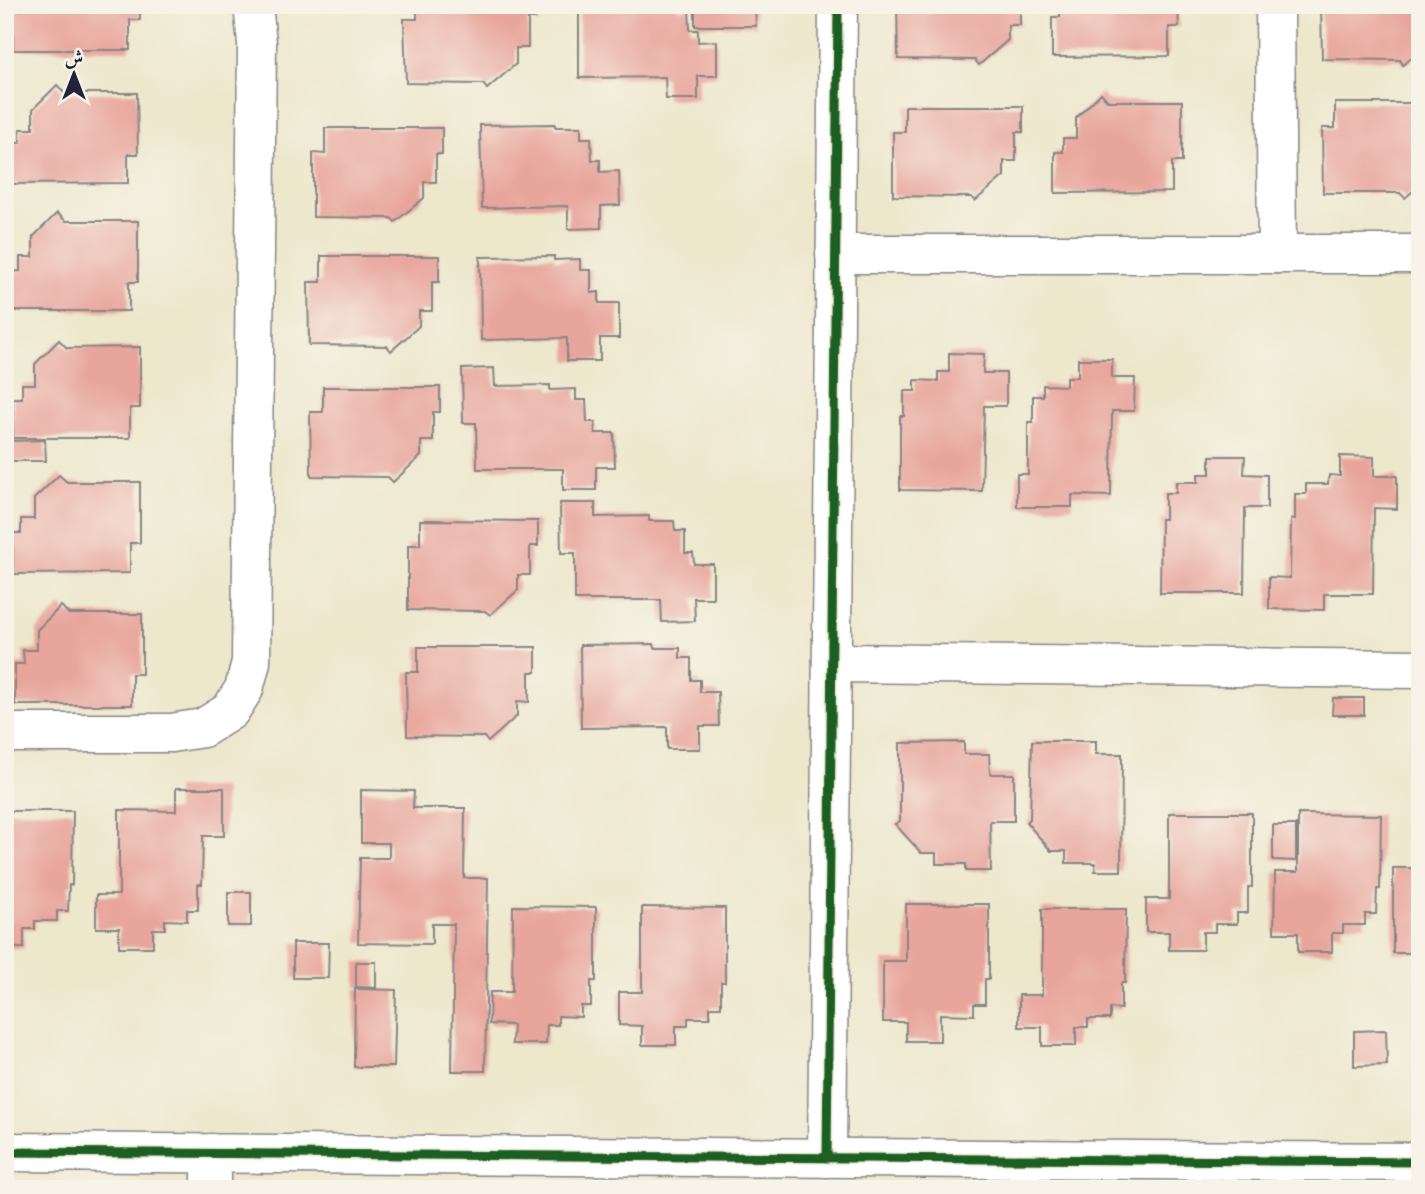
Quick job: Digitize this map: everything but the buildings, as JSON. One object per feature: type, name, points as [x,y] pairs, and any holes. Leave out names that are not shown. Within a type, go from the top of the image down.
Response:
[{"type":"street","points":[[5,733],[171,733],[203,728],[230,711],[244,689],[251,662],[257,57],[253,5]]},
{"type":"street","points":[[827,1158],[838,5]]},
{"type":"street","points":[[1275,5],[1277,254]]},
{"type":"street","points":[[835,254],[1420,254]]},
{"type":"street","points":[[832,663],[1420,669]]},
{"type":"street","points":[[5,1152],[211,1171],[827,1158],[1420,1162]]},
{"type":"cycle path","points":[[827,1158],[838,5]]},
{"type":"cycle path","points":[[5,1152],[1420,1162]]}]
